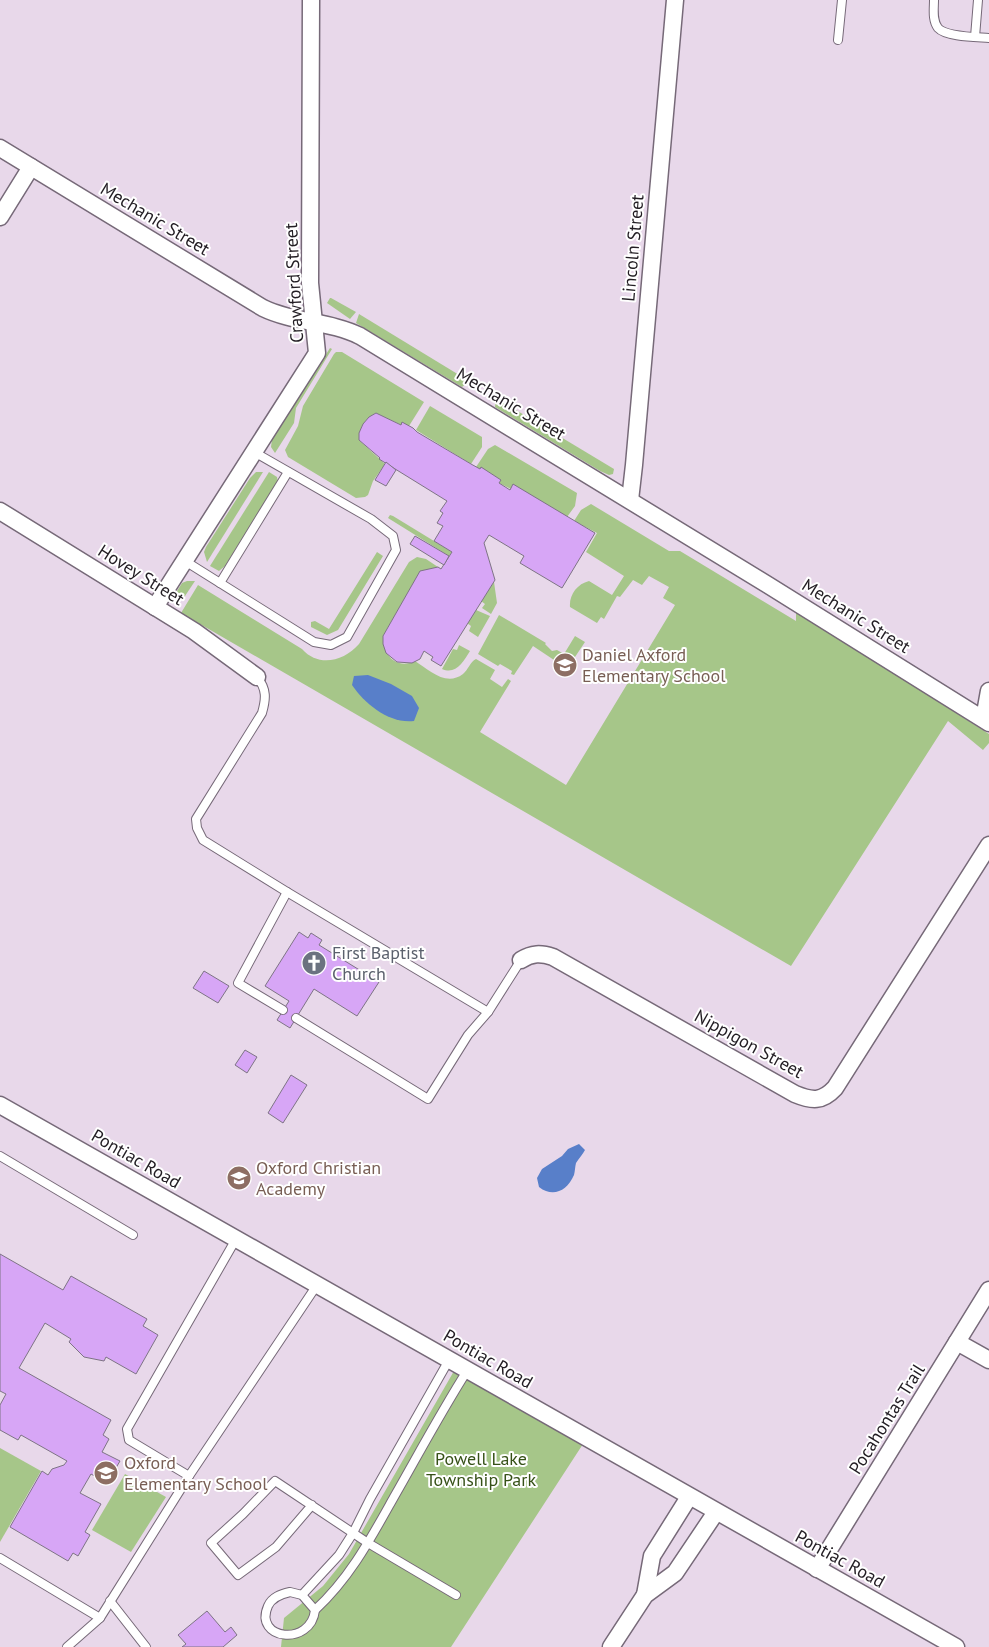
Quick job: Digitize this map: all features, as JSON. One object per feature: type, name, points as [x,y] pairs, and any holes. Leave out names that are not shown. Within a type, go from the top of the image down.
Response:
[{"type":"street","name":"Crawford Street","points":[[155,607],[317,354],[310,283],[310,0]]},
{"type":"street","name":"Lincoln Street","points":[[630,500],[675,0]]},
{"type":"street","name":"Mechanic Street","points":[[0,148],[263,308],[288,318],[350,331],[360,336],[630,500],[986,721]]},
{"type":"street","points":[[0,217],[31,167]]},
{"type":"street","name":"Hovey Street","points":[[0,511],[207,640],[257,677]]},
{"type":"street","points":[[986,721],[989,691]]},
{"type":"street","name":"Nippigon Street","points":[[521,960],[534,954],[552,957],[795,1094],[820,1099],[828,1095],[835,1088],[989,845]]},
{"type":"street","name":"Pontiac Road","points":[[0,1105],[956,1647]]},
{"type":"street","name":"Pocahontas Trail","points":[[818,1569],[989,1290]]},
{"type":"street","points":[[957,1342],[989,1360]]},
{"type":"street","points":[[645,1595],[652,1556],[689,1497]]},
{"type":"street","points":[[611,1647],[645,1595],[675,1573],[716,1512]]},
{"type":"lane","points":[[838,40],[842,0]]},
{"type":"lane","points":[[934,0],[933,17],[938,28],[949,34],[989,38]]},
{"type":"lane","points":[[975,37],[978,0]]},
{"type":"lane","points":[[184,561],[314,642],[331,645],[347,637],[396,550],[393,536],[371,520],[254,452]]},
{"type":"lane","points":[[220,583],[288,472]]},
{"type":"lane","points":[[257,677],[263,684],[265,691],[262,713],[196,819],[197,828],[203,840],[488,1012]]},
{"type":"lane","points":[[283,1010],[238,983],[287,892]]},
{"type":"lane","points":[[296,1018],[428,1098],[468,1035],[488,1012],[521,960]]},
{"type":"lane","points":[[0,1156],[133,1235]]},
{"type":"lane","points":[[190,1476],[129,1440],[127,1429],[236,1239]]},
{"type":"lane","points":[[66,1647],[100,1618],[190,1476],[317,1285]]},
{"type":"lane","points":[[302,1595],[339,1554],[353,1532],[449,1360]]},
{"type":"lane","points":[[315,1610],[302,1595],[290,1592],[276,1596],[270,1602],[266,1616],[269,1630],[276,1637],[284,1640],[300,1639],[307,1634],[312,1627],[315,1610],[330,1596],[368,1544],[467,1370]]},
{"type":"lane","points":[[312,1505],[276,1547],[238,1575],[212,1543],[275,1481],[312,1505],[353,1532],[368,1544],[456,1595]]},
{"type":"lane","points":[[0,1558],[100,1618]]},
{"type":"lane","points":[[110,1601],[146,1647]]},
{"type":"green space","points":[[330,298],[356,312],[350,319],[327,303]]},
{"type":"green space","points":[[359,314],[469,381],[462,387],[356,323]]},
{"type":"green space","points":[[330,348],[332,349],[296,408],[294,423],[275,453],[271,447],[272,439]]},
{"type":"green space","points":[[336,352],[342,352],[424,402],[409,426],[401,425],[376,413],[363,424],[359,440],[385,464],[373,481],[368,495],[365,497],[356,498],[288,457],[285,450],[298,426],[303,406]]},
{"type":"green space","points":[[496,398],[614,469],[613,474],[609,475],[600,471],[495,407]]},
{"type":"green space","points":[[430,406],[482,437],[482,447],[471,464],[416,430]]},
{"type":"green space","points":[[495,445],[577,493],[575,506],[567,517],[499,483],[501,480],[476,467],[488,449]]},
{"type":"green space","points":[[256,472],[263,472],[207,562],[204,552],[206,547],[250,478]]},
{"type":"green space","points":[[269,472],[277,477],[278,482],[225,566],[219,571],[210,566]]},
{"type":"green space","points":[[591,504],[669,551],[680,551],[796,621],[796,611],[989,734],[989,743],[983,750],[948,721],[791,966],[181,613],[198,585],[316,659],[331,660],[346,655],[359,644],[409,562],[417,557],[426,559],[438,567],[420,572],[383,636],[388,655],[402,664],[415,661],[438,676],[450,679],[457,678],[463,674],[476,659],[495,670],[490,679],[502,687],[508,679],[511,681],[480,732],[566,785],[675,605],[663,598],[669,587],[649,576],[642,585],[633,580],[620,597],[617,596],[604,619],[601,617],[597,623],[570,607],[572,594],[577,587],[585,582],[589,581],[612,595],[624,576],[586,552],[597,533],[574,521],[581,510]]},
{"type":"green space","points":[[390,515],[452,552],[449,556],[388,518]]},
{"type":"green space","points":[[377,552],[383,556],[338,630],[327,635],[311,627],[311,622],[315,621],[329,629]]},
{"type":"green space","points":[[195,581],[183,599],[172,599],[182,583]]},
{"type":"green space","points":[[494,582],[497,603],[491,614],[482,608],[485,604],[481,601]]},
{"type":"green space","points":[[476,610],[490,616],[478,637],[469,631],[471,626],[467,623]]},
{"type":"green space","points":[[499,615],[546,643],[552,651],[557,650],[564,654],[575,636],[585,642],[573,660],[563,666],[533,646],[514,675],[511,674],[512,671],[500,664],[498,666],[478,654]]},
{"type":"green space","points":[[459,645],[470,651],[465,659],[455,669],[442,669],[453,649],[457,650]]},
{"type":"green space","name":"Powell Lake Township Park","points":[[454,1371],[583,1444],[451,1647],[281,1647],[284,1618],[323,1586],[349,1554]]},
{"type":"green space","points":[[0,1448],[41,1471],[0,1542]]},
{"type":"green space","points":[[125,1474],[166,1497],[131,1552],[92,1530]]},
{"type":"water","points":[[368,675],[391,684],[412,696],[419,708],[414,721],[405,721],[387,716],[371,706],[357,692],[352,685],[354,676]]},
{"type":"water","points":[[579,1144],[585,1150],[576,1163],[574,1175],[568,1185],[564,1189],[554,1192],[549,1192],[539,1187],[537,1178],[542,1169],[562,1156],[568,1149]]},
{"type":"building","points":[[376,413],[401,425],[402,422],[413,428],[471,464],[480,469],[481,467],[501,480],[499,483],[510,490],[513,484],[595,533],[562,588],[520,563],[524,556],[489,535],[484,543],[495,580],[441,666],[431,660],[433,657],[424,651],[420,659],[412,663],[397,662],[386,653],[383,644],[383,636],[420,571],[438,567],[441,569],[452,552],[434,541],[443,526],[437,523],[443,513],[440,511],[447,501],[379,459],[359,440],[359,433],[363,424]]},
{"type":"building","points":[[386,462],[396,470],[386,486],[375,480]]},
{"type":"building","points":[[415,536],[449,556],[444,565],[410,544]]},
{"type":"building","name":"First Baptist Church","points":[[299,932],[308,938],[311,933],[322,940],[319,945],[379,982],[357,1016],[314,989],[290,1028],[277,1020],[289,1001],[265,986]]},
{"type":"building","points":[[204,971],[229,986],[218,1003],[193,988]]},
{"type":"building","points":[[245,1050],[257,1057],[247,1073],[235,1065]]},
{"type":"building","points":[[291,1075],[307,1085],[283,1123],[268,1113]]},
{"type":"building","points":[[0,1254],[63,1290],[71,1276],[147,1319],[143,1326],[158,1335],[136,1374],[106,1357],[104,1361],[84,1357],[69,1342],[71,1339],[45,1323],[19,1368],[111,1420],[103,1435],[109,1439],[102,1452],[120,1461],[107,1483],[91,1474],[80,1493],[101,1504],[85,1532],[90,1535],[78,1556],[73,1553],[68,1561],[10,1527],[42,1471],[48,1475],[52,1469],[64,1465],[67,1461],[21,1435],[18,1440],[0,1430],[0,1405],[6,1394],[0,1391]]},
{"type":"building","points":[[207,1611],[225,1632],[231,1627],[237,1635],[223,1647],[182,1647],[186,1644],[178,1635]]},
{"type":"place","name":"Daniel Axford Elementary School","points":[[565,665]]},
{"type":"place","name":"First Baptist Church","points":[[314,963]]},
{"type":"place","name":"Oxford Christian Academy","points":[[239,1178]]},
{"type":"place","name":"Oxford Elementary School","points":[[106,1473]]}]
